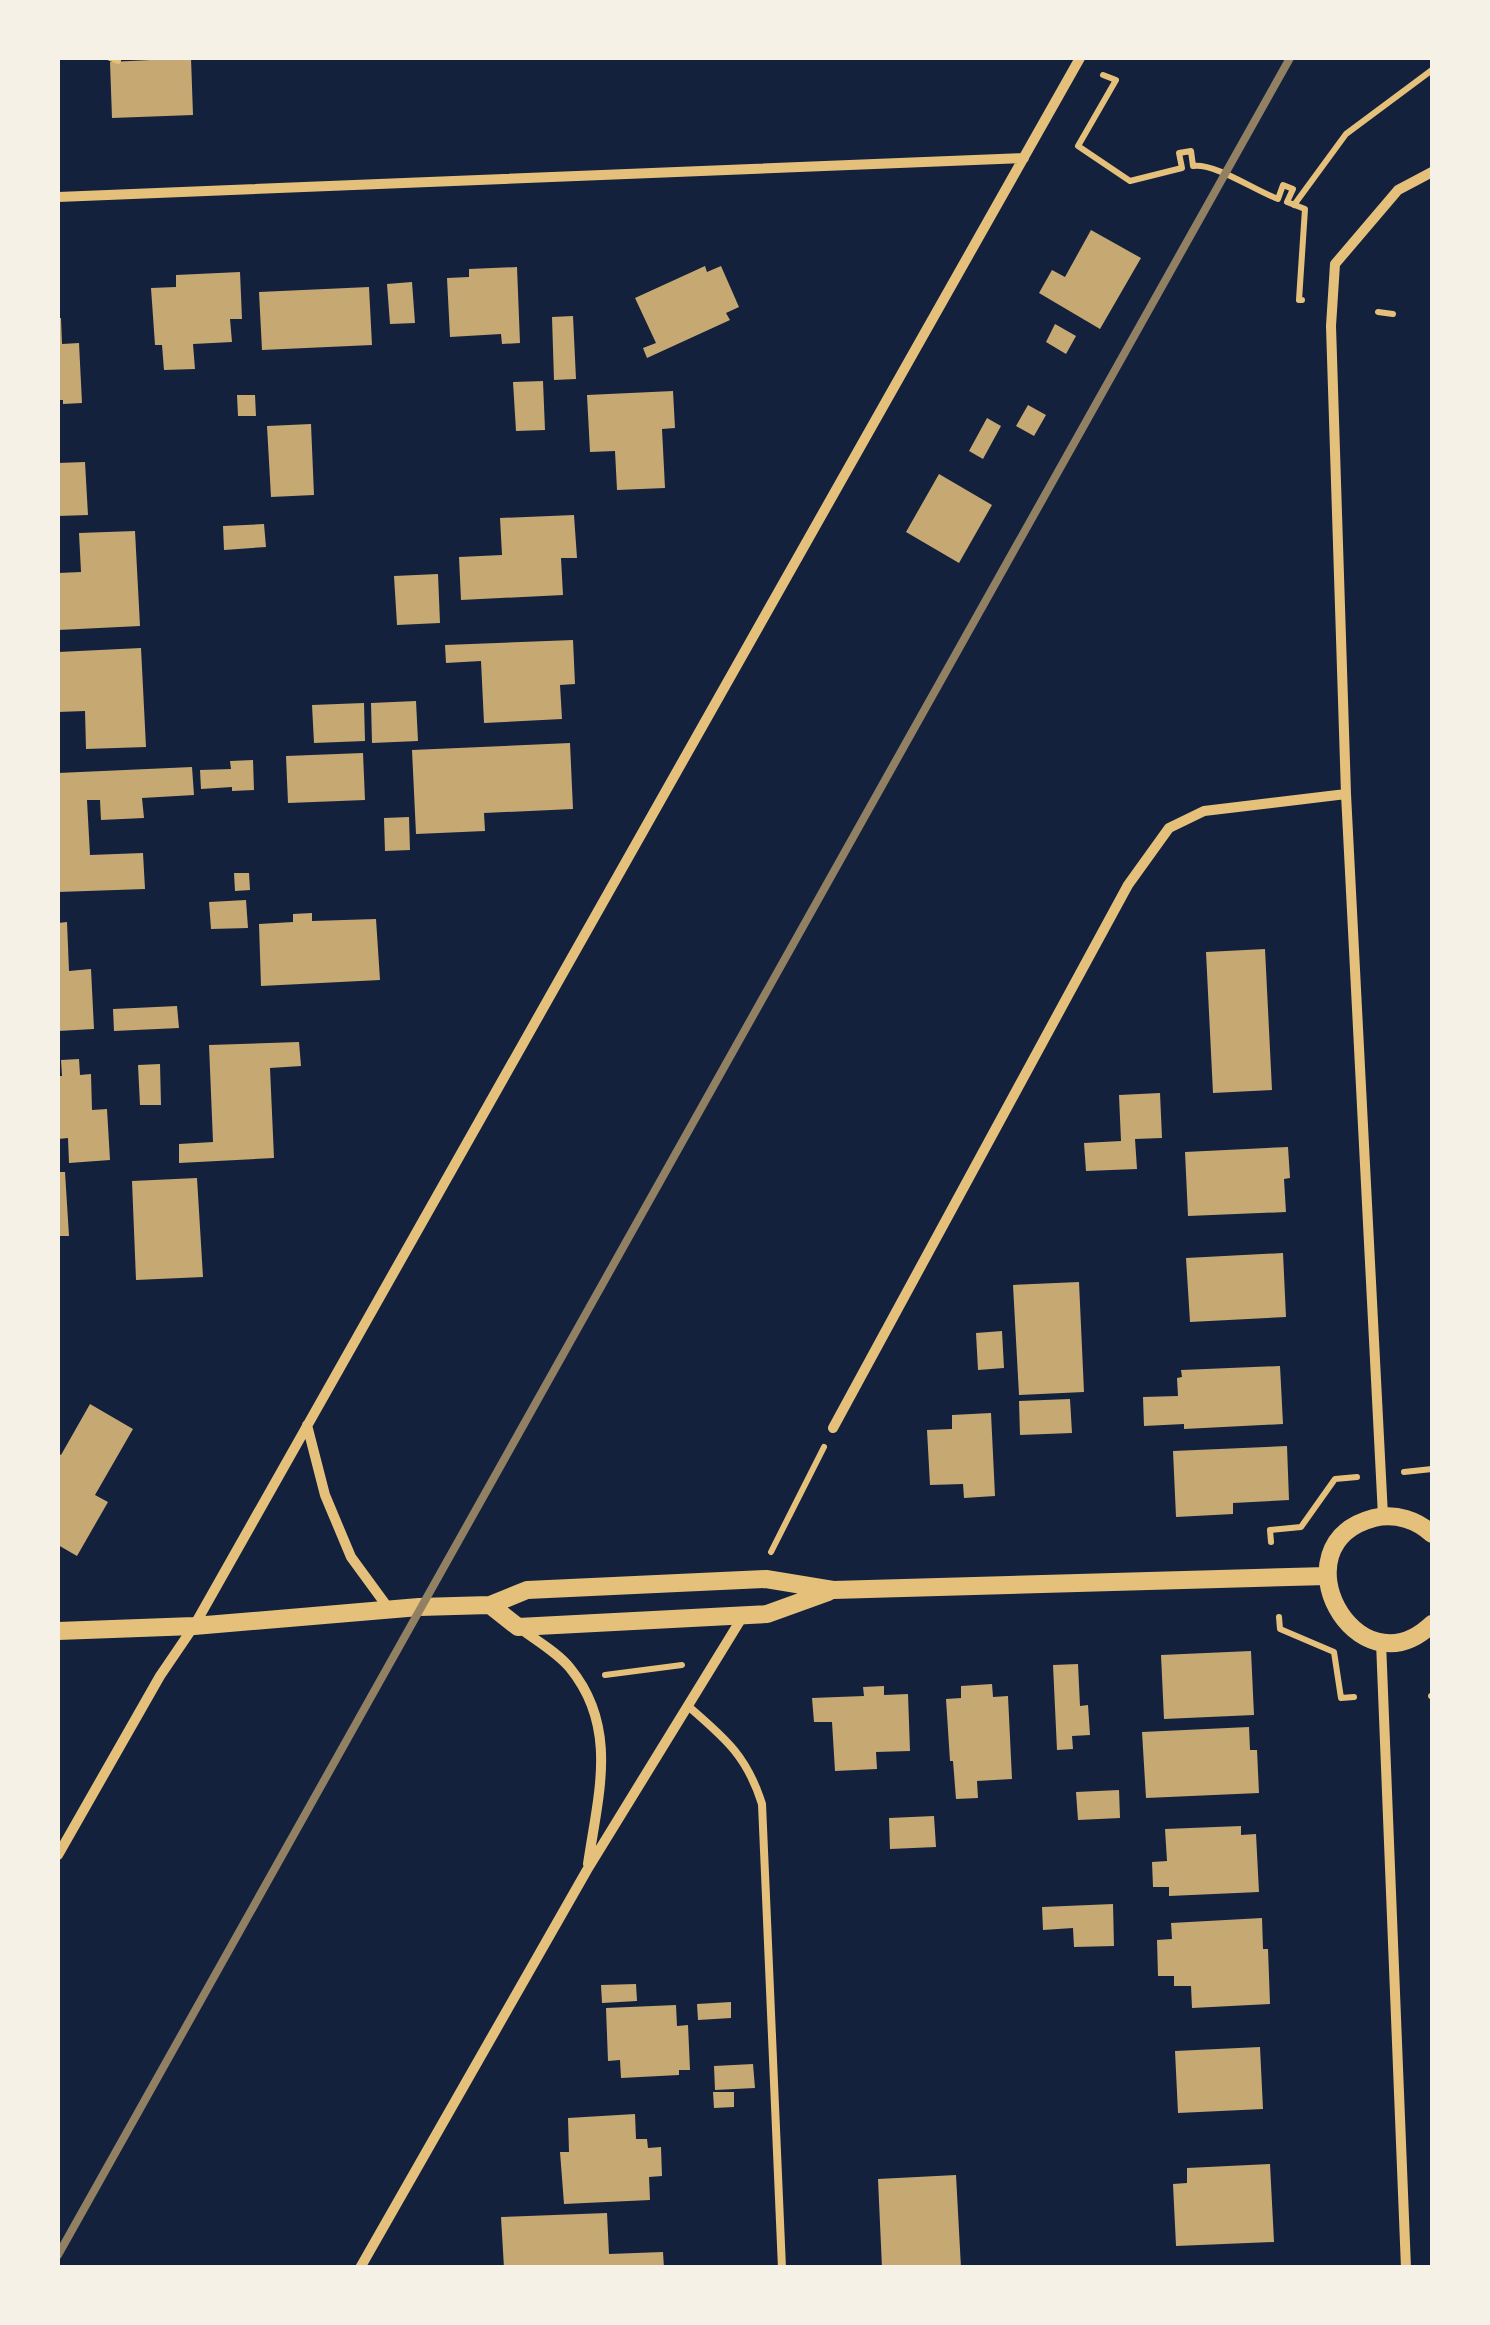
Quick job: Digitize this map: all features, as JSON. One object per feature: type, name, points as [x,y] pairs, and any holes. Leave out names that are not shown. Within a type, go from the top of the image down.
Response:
[{"type":"street","points":[[58,1855],[160,1676],[194,1626],[1080,58]]},
{"type":"street","points":[[58,197],[1024,158]]},
{"type":"street","points":[[1382,1516],[1346,794],[1331,326],[1335,264],[1398,190],[1432,172]]},
{"type":"street","points":[[833,1428],[1128,885],[1169,828],[1204,811],[1346,794]]},
{"type":"street","points":[[306,1424],[325,1495],[350,1557],[389,1610]]},
{"type":"street","points":[[1432,1534],[1422,1525],[1403,1518],[1382,1516],[1364,1521],[1336,1546],[1327,1576],[1332,1601],[1340,1617],[1354,1630],[1381,1642],[1408,1640],[1432,1624]]},
{"type":"street","points":[[58,1631],[194,1626],[490,1605],[527,1590],[766,1579],[833,1590],[1327,1576]]},
{"type":"street","points":[[518,1627],[767,1614],[833,1590]]},
{"type":"street","points":[[490,1605],[568,1666],[599,1722],[604,1754],[587,1870]]},
{"type":"street","points":[[360,2268],[587,1870],[743,1616]]},
{"type":"street","points":[[1381,1642],[1406,2268]]},
{"type":"lane","points":[[688,1706],[734,1746],[754,1776],[762,1804],[782,2268]]},
{"type":"path","points":[[1294,205],[1346,134],[1432,70]]},
{"type":"path","points":[[1103,76],[1116,80],[1078,146],[1130,181],[1182,168],[1179,153],[1191,151],[1193,166],[1207,164],[1278,199],[1284,185],[1293,189],[1288,202],[1305,209],[1298,300],[1302,300]]},
{"type":"path","points":[[1378,312],[1393,314]]},
{"type":"path","points":[[766,1561],[814,1465]]},
{"type":"path","points":[[1271,1542],[1270,1530],[1300,1527],[1335,1479],[1344,1478]]},
{"type":"path","points":[[1279,1616],[1280,1629],[1334,1652],[1342,1698],[1354,1697]]},
{"type":"path","points":[[594,1676],[689,1664]]},
{"type":"building","points":[[191,58],[193,115],[112,118],[110,62]]},
{"type":"building","points":[[1091,230],[1141,258],[1100,329],[1039,293],[1052,270],[1065,277]]},
{"type":"building","points":[[705,266],[707,272],[721,266],[739,307],[726,313],[730,320],[647,358],[643,348],[656,343],[635,298]]},
{"type":"building","points":[[517,267],[520,343],[502,344],[501,334],[450,337],[447,278],[469,277],[469,269]]},
{"type":"building","points":[[240,272],[242,319],[230,319],[232,342],[193,344],[195,369],[164,370],[162,345],[155,345],[151,288],[176,287],[176,275]]},
{"type":"building","points":[[412,282],[415,323],[390,324],[387,284]]},
{"type":"building","points":[[369,287],[372,345],[262,350],[259,292]]},
{"type":"building","points":[[573,316],[576,379],[554,380],[552,317]]},
{"type":"building","points":[[58,318],[62,344],[79,343],[82,403],[63,404],[63,400],[58,400]]},
{"type":"building","points":[[1055,324],[1076,336],[1066,354],[1046,342]]},
{"type":"building","points":[[543,381],[545,430],[516,431],[513,382]]},
{"type":"building","points":[[673,391],[675,428],[662,429],[665,488],[617,490],[615,451],[590,452],[587,395]]},
{"type":"building","points":[[237,395],[255,395],[256,416],[238,416]]},
{"type":"building","points":[[1028,405],[1046,415],[1034,436],[1016,426]]},
{"type":"building","points":[[987,418],[1001,426],[983,459],[969,451]]},
{"type":"building","points":[[311,424],[314,495],[271,497],[267,426]]},
{"type":"building","points":[[85,462],[88,515],[58,516],[58,463]]},
{"type":"building","points":[[939,474],[992,505],[959,563],[906,532]]},
{"type":"building","points":[[574,515],[577,558],[561,558],[563,595],[461,600],[459,557],[502,555],[500,518]]},
{"type":"building","points":[[264,524],[266,547],[224,550],[223,526]]},
{"type":"building","points":[[135,531],[140,626],[58,630],[58,573],[81,572],[79,533]]},
{"type":"building","points":[[438,574],[440,623],[397,625],[394,576]]},
{"type":"building","points":[[573,640],[575,684],[560,685],[562,719],[484,723],[481,661],[446,663],[445,645]]},
{"type":"building","points":[[141,648],[146,747],[86,749],[85,711],[58,712],[58,652]]},
{"type":"building","points":[[416,701],[418,741],[372,743],[371,703]]},
{"type":"building","points":[[364,703],[365,741],[314,743],[312,705]]},
{"type":"building","points":[[570,743],[573,809],[484,813],[485,831],[416,834],[412,750]]},
{"type":"building","points":[[363,753],[365,800],[288,803],[286,756]]},
{"type":"building","points":[[253,760],[254,790],[201,789],[200,770],[231,769],[230,761]]},
{"type":"building","points":[[192,767],[194,795],[142,798],[144,818],[101,820],[100,800],[87,800],[90,855],[143,853],[145,889],[58,892],[58,773]]},
{"type":"building","points":[[409,817],[410,850],[385,851],[384,818]]},
{"type":"building","points":[[234,873],[249,873],[250,890],[235,891]]},
{"type":"building","points":[[246,900],[248,928],[211,929],[209,902]]},
{"type":"building","points":[[312,913],[312,921],[376,919],[380,980],[261,986],[259,924],[293,922],[293,914]]},
{"type":"building","points":[[67,922],[69,971],[91,969],[94,1029],[58,1031],[58,923]]},
{"type":"building","points":[[1265,949],[1272,1090],[1213,1093],[1206,952]]},
{"type":"building","points":[[177,1006],[179,1028],[114,1031],[113,1009]]},
{"type":"building","points":[[299,1042],[301,1066],[270,1068],[274,1158],[179,1163],[179,1144],[213,1142],[209,1045]]},
{"type":"building","points":[[79,1059],[80,1075],[91,1074],[92,1110],[107,1109],[110,1160],[69,1163],[68,1138],[58,1139],[61,1060]]},
{"type":"building","points":[[160,1064],[161,1105],[140,1105],[138,1065]]},
{"type":"building","points":[[1160,1093],[1162,1138],[1135,1139],[1137,1169],[1086,1171],[1084,1143],[1121,1141],[1119,1095]]},
{"type":"building","points":[[1288,1147],[1290,1178],[1284,1179],[1286,1212],[1188,1216],[1185,1152]]},
{"type":"building","points":[[58,1172],[65,1172],[69,1236],[58,1236]]},
{"type":"building","points":[[197,1178],[203,1277],[136,1280],[132,1181]]},
{"type":"building","points":[[1283,1253],[1286,1317],[1190,1322],[1186,1258]]},
{"type":"building","points":[[1079,1282],[1084,1392],[1019,1395],[1013,1285]]},
{"type":"building","points":[[1002,1331],[1004,1368],[978,1370],[976,1333]]},
{"type":"building","points":[[1280,1366],[1283,1424],[1184,1429],[1184,1424],[1144,1426],[1143,1397],[1178,1396],[1177,1378],[1182,1377],[1181,1370]]},
{"type":"building","points":[[1070,1399],[1072,1433],[1020,1435],[1019,1401]]},
{"type":"building","points":[[90,1404],[133,1429],[95,1495],[108,1502],[77,1556],[58,1545],[58,1453],[61,1455]]},
{"type":"building","points":[[991,1413],[995,1496],[964,1498],[963,1484],[930,1485],[927,1430],[952,1429],[952,1415]]},
{"type":"building","points":[[1287,1446],[1289,1500],[1233,1503],[1233,1514],[1176,1517],[1173,1451]]},
{"type":"building","points":[[1251,1651],[1254,1715],[1164,1719],[1161,1655]]},
{"type":"building","points":[[1078,1664],[1080,1706],[1088,1705],[1090,1735],[1072,1736],[1073,1749],[1057,1750],[1053,1665]]},
{"type":"building","points":[[992,1684],[993,1697],[1008,1696],[1012,1779],[977,1781],[978,1798],[956,1799],[946,1699],[961,1698],[961,1686]]},
{"type":"building","points":[[884,1686],[884,1695],[908,1694],[910,1751],[876,1752],[877,1769],[835,1771],[832,1722],[814,1722],[812,1698],[864,1696],[863,1687]]},
{"type":"building","points":[[1249,1727],[1250,1750],[1257,1750],[1259,1793],[1146,1798],[1142,1732]]},
{"type":"building","points":[[1119,1790],[1120,1818],[1078,1820],[1076,1792]]},
{"type":"building","points":[[934,1816],[936,1847],[890,1849],[889,1818]]},
{"type":"building","points":[[1241,1826],[1241,1835],[1256,1834],[1259,1892],[1169,1896],[1169,1887],[1153,1887],[1152,1862],[1167,1861],[1165,1829]]},
{"type":"building","points":[[1113,1904],[1114,1946],[1074,1947],[1073,1928],[1043,1930],[1042,1907]]},
{"type":"building","points":[[1262,1918],[1263,1949],[1268,1949],[1270,2004],[1192,2008],[1191,1986],[1174,1986],[1174,1976],[1158,1976],[1157,1940],[1172,1939],[1171,1923]]},
{"type":"building","points":[[636,1984],[637,2001],[602,2003],[601,1985]]},
{"type":"building","points":[[731,2002],[731,2018],[698,2020],[697,2004]]},
{"type":"building","points":[[676,2005],[677,2026],[688,2025],[690,2070],[679,2070],[679,2075],[621,2078],[620,2060],[608,2061],[606,2008]]},
{"type":"building","points":[[1260,2047],[1263,2109],[1178,2113],[1175,2051]]},
{"type":"building","points":[[753,2064],[755,2088],[715,2090],[714,2066]]},
{"type":"building","points":[[713,2092],[734,2092],[734,2107],[714,2108]]},
{"type":"building","points":[[635,2114],[636,2139],[647,2139],[648,2148],[661,2147],[662,2176],[649,2177],[650,2200],[564,2204],[560,2152],[569,2152],[568,2118]]},
{"type":"building","points":[[1270,2164],[1274,2242],[1176,2246],[1173,2184],[1187,2183],[1187,2168]]},
{"type":"building","points":[[956,2175],[961,2268],[882,2268],[878,2179]]},
{"type":"building","points":[[607,2213],[609,2254],[663,2252],[664,2268],[504,2268],[501,2217]]},
{"type":"railway","points":[[58,2255],[1290,58]]}]
